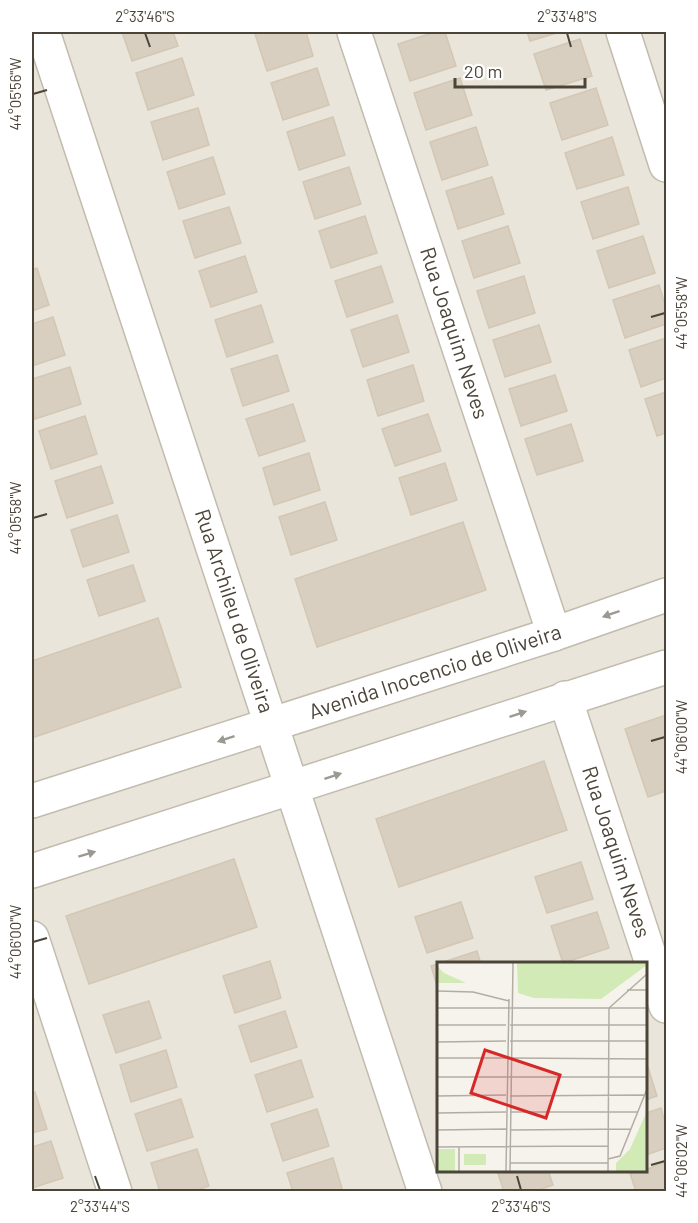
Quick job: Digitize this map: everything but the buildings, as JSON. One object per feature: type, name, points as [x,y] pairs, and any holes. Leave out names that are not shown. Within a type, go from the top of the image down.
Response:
[{"type":"street","name":"Rua Archileu de Oliveira","points":[[43,32],[425,1191]]},
{"type":"street","name":"Rua Joaquim Neves","points":[[354,32],[554,634]]},
{"type":"street","points":[[622,32],[666,165]]},
{"type":"street","name":"Avenida Inocencio de Oliveira","points":[[32,801],[554,634],[666,595]]},
{"type":"street","points":[[32,871],[666,667]]},
{"type":"street","name":"Rua Joaquim Neves","points":[[565,698],[666,1006]]},
{"type":"street","points":[[32,938],[115,1191]]},
{"type":"shaded area","points":[[32,32],[666,32],[666,1191],[32,1191]]}]
